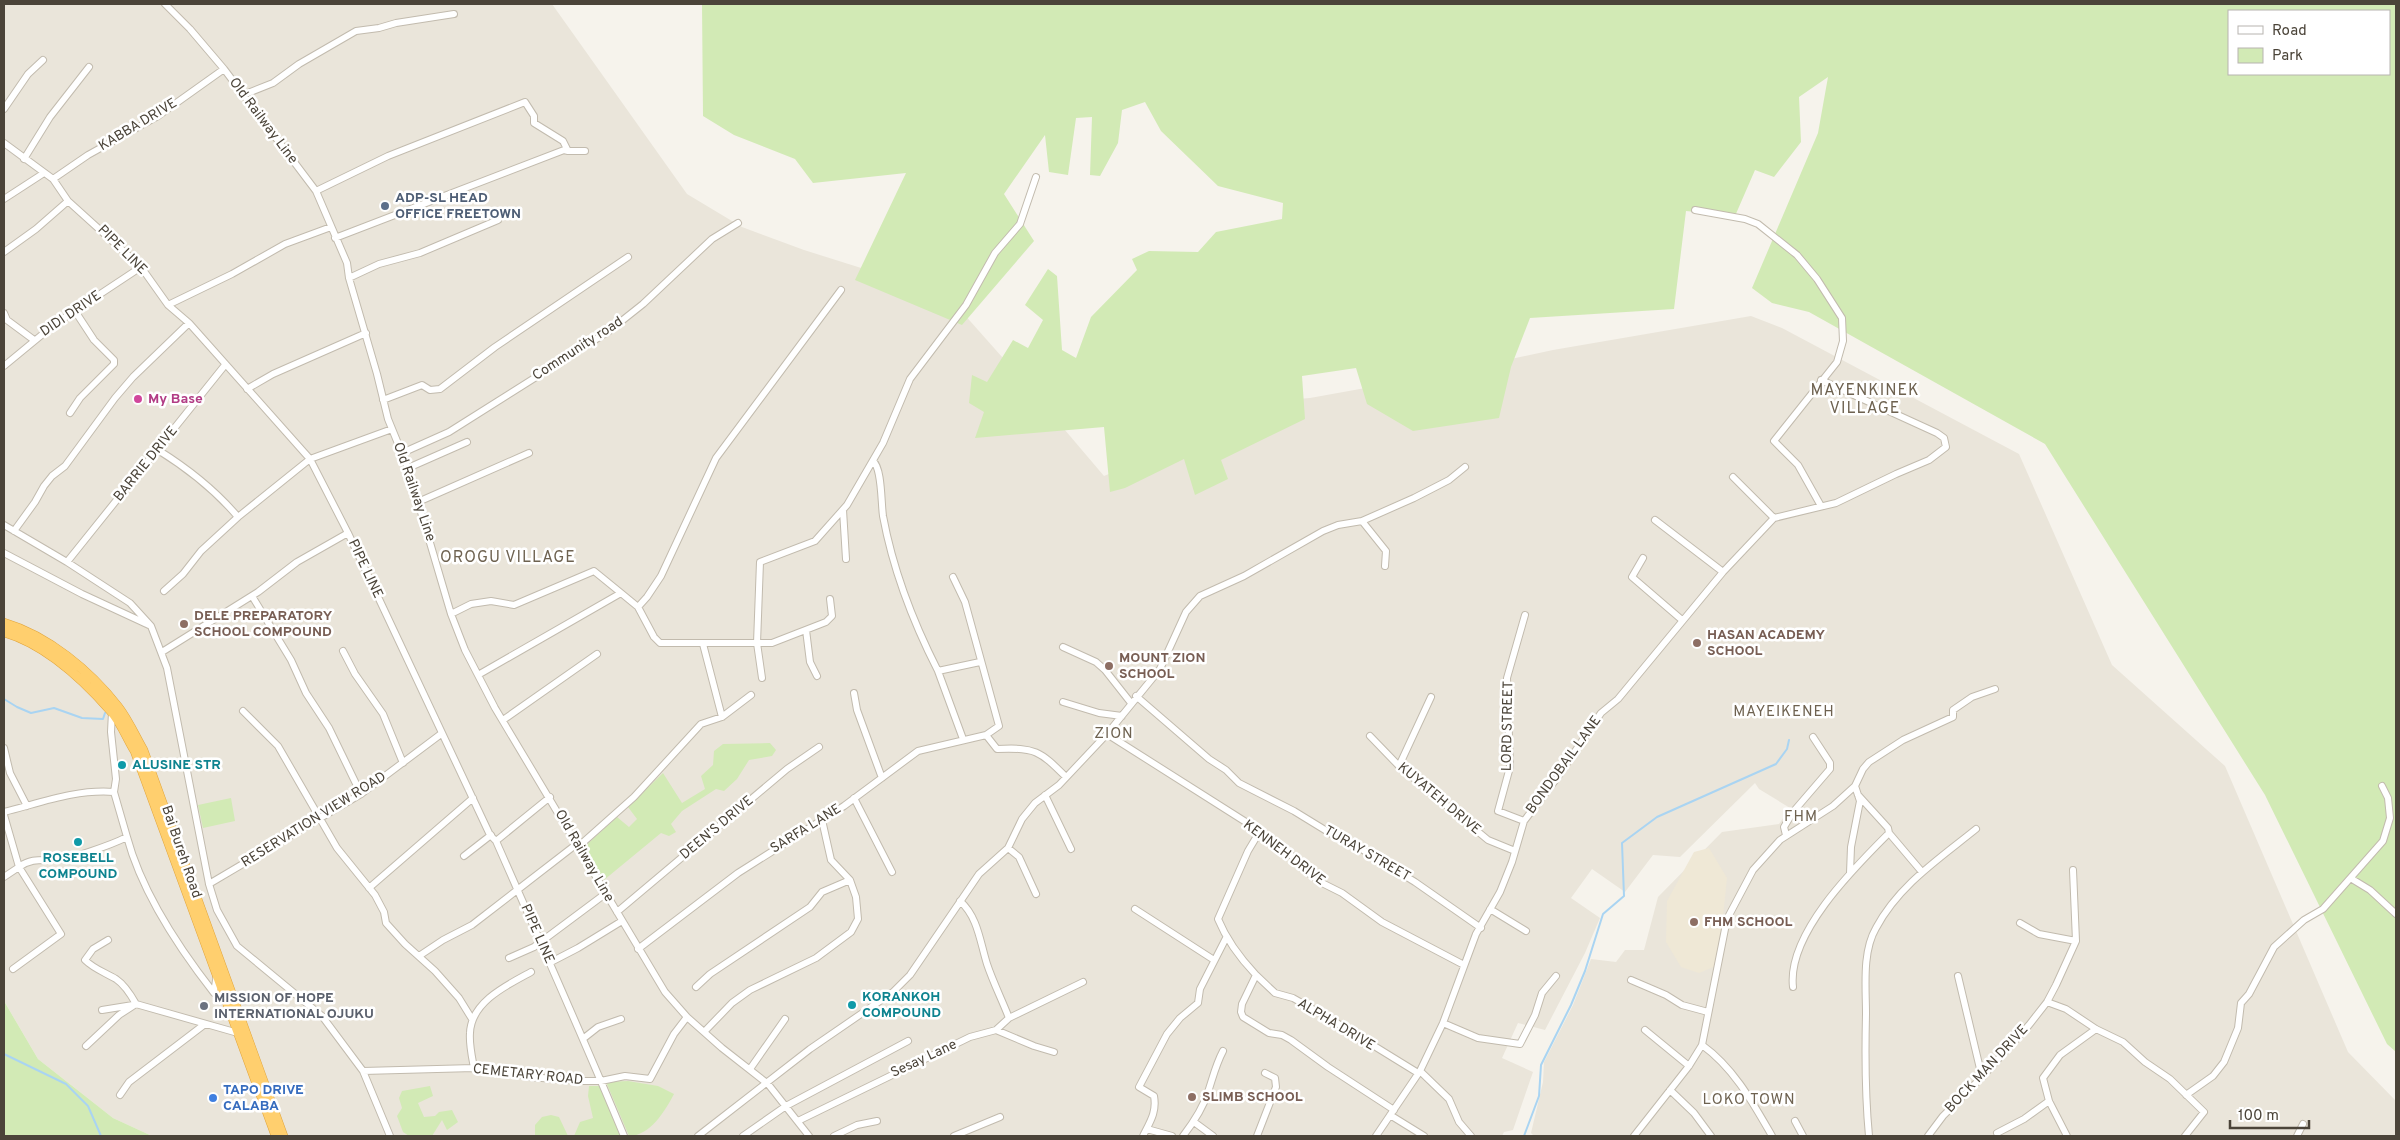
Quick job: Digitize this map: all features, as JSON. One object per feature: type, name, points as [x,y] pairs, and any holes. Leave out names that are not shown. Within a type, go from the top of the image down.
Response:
[{"type":"highway","name":"Bai Bureh Road","points":[[4,623],[49,645],[79,666],[119,708],[143,750],[283,1136]]},
{"type":"highway","name":"Bai Bureh Road","points":[[4,632],[45,652],[70,672],[112,712],[135,751],[276,1136]]},
{"type":"street","name":"Old Railway Line","points":[[165,4],[190,29],[224,69],[316,191],[348,263],[349,278],[366,333],[383,400],[392,429],[408,468],[451,614],[464,650],[503,720],[665,992],[687,1017],[768,1084],[809,1136]]},
{"type":"street","points":[[243,95],[273,83],[300,64],[356,31],[454,14]]},
{"type":"street","points":[[4,109],[28,74],[43,60]]},
{"type":"street","points":[[24,159],[50,117],[89,67]]},
{"type":"street","name":"KABBA DRIVE","points":[[52,179],[88,155],[158,116],[224,69]]},
{"type":"street","points":[[316,191],[388,156],[525,102],[534,116],[534,123],[563,141],[568,151]]},
{"type":"street","name":"PIPE LINE","points":[[4,143],[52,179],[68,201],[141,267],[168,304],[189,323],[310,459],[348,533],[441,734],[491,835],[496,841],[584,1038],[624,1136]]},
{"type":"street","points":[[336,238],[564,150],[585,151]]},
{"type":"street","points":[[4,199],[44,173]]},
{"type":"street","points":[[762,678],[757,643],[760,562],[815,541],[843,510],[883,443],[910,380],[966,304],[996,253],[1020,224],[1036,176]]},
{"type":"street","points":[[4,252],[36,229],[68,201]]},
{"type":"street","points":[[1694,210],[1745,219],[1758,224],[1797,256],[1818,279],[1839,311],[1842,318],[1843,342],[1837,362],[1774,441],[1798,465],[1821,506]]},
{"type":"street","points":[[349,278],[380,264],[420,252],[498,220]]},
{"type":"street","name":"Community road","points":[[402,453],[448,432],[609,331],[643,304],[712,239],[738,223]]},
{"type":"street","points":[[168,304],[232,274],[285,244],[332,227]]},
{"type":"street","points":[[383,400],[422,384],[430,390],[440,389],[495,347],[628,257]]},
{"type":"street","name":"DIDI DRIVE","points":[[4,366],[34,340],[141,267]]},
{"type":"street","points":[[638,607],[661,576],[716,458],[841,290]]},
{"type":"street","points":[[70,413],[80,398],[114,364],[114,360],[94,340],[75,311]]},
{"type":"street","points":[[4,313],[7,320],[34,340]]},
{"type":"street","points":[[14,531],[44,486],[52,476],[65,466],[121,391],[189,323]]},
{"type":"street","points":[[247,389],[273,374],[366,333]]},
{"type":"street","name":"BARRIE DRIVE","points":[[67,562],[225,365]]},
{"type":"street","points":[[1733,477],[1774,518],[1836,504],[1929,460],[1944,449],[1947,442],[1937,433],[1821,380]]},
{"type":"street","points":[[164,591],[183,574],[201,551],[238,517],[310,459],[392,429]]},
{"type":"street","points":[[408,468],[466,442]]},
{"type":"street","points":[[158,450],[197,478],[238,517]]},
{"type":"street","points":[[418,502],[529,453]]},
{"type":"street","points":[[873,461],[879,468],[882,507],[901,584],[921,640],[938,671],[963,739]]},
{"type":"street","points":[[698,1136],[768,1084],[810,1049],[894,992],[910,975],[979,874],[1008,848],[1022,819],[1035,803],[1066,777],[1107,734],[1136,696],[1160,669],[1186,612],[1200,596],[1244,576],[1323,531],[1338,525],[1362,521],[1440,484],[1465,467]]},
{"type":"street","points":[[843,510],[846,559]]},
{"type":"street","name":"BONDOBAIL LANE","points":[[1376,1136],[1419,1072],[1443,1023],[1464,965],[1500,892],[1524,821],[1557,778],[1601,713],[1618,699],[1723,572],[1774,518]]},
{"type":"street","points":[[1655,520],[1723,572]]},
{"type":"street","points":[[1362,521],[1386,551],[1385,566]]},
{"type":"street","points":[[4,526],[67,562],[130,603],[150,626],[162,652],[209,884],[217,910],[237,946],[322,1016],[363,1072],[390,1136]]},
{"type":"street","points":[[162,652],[252,596],[297,562],[348,533]]},
{"type":"street","points":[[4,553],[110,608],[150,626]]},
{"type":"street","points":[[1643,558],[1632,578],[1682,620]]},
{"type":"street","points":[[451,614],[471,604],[491,600],[514,605],[594,571],[638,607],[656,642],[703,644],[772,643],[831,618],[830,599]]},
{"type":"street","points":[[953,577],[965,602],[999,726],[986,735],[997,749],[1020,748],[1042,754],[1066,777]]},
{"type":"street","points":[[478,675],[621,593]]},
{"type":"street","points":[[252,596],[291,660],[306,693],[329,728],[361,794]]},
{"type":"street","name":"LORD STREET","points":[[1524,821],[1498,811],[1510,767],[1507,678],[1525,615]]},
{"type":"street","points":[[806,630],[810,662],[817,676]]},
{"type":"street","points":[[703,644],[722,717]]},
{"type":"street","points":[[1063,647],[1096,662],[1105,670],[1131,703]]},
{"type":"street","points":[[343,651],[383,714],[403,763]]},
{"type":"street","points":[[503,720],[597,654]]},
{"type":"street","points":[[938,671],[980,662]]},
{"type":"street","points":[[1634,1136],[1689,1066],[1702,1045],[1727,919],[1753,870],[1786,835],[1833,806],[1856,786],[1863,769],[1869,762],[1904,740],[1953,717],[1953,710],[1972,697],[1995,690]]},
{"type":"street","points":[[854,693],[857,710],[870,744],[872,757],[882,778]]},
{"type":"street","points":[[419,956],[443,940],[472,925],[579,845],[634,797],[701,724],[722,717],[751,695]]},
{"type":"street","name":"TURAY STREET","points":[[1136,696],[1209,759],[1226,770],[1239,783],[1294,811],[1338,838],[1355,845],[1415,882],[1481,928]]},
{"type":"street","points":[[1399,766],[1431,697]]},
{"type":"street","points":[[1064,702],[1099,713],[1122,716]]},
{"type":"street","points":[[243,711],[278,746],[337,848],[369,888],[384,912],[386,923],[459,998],[472,1019]]},
{"type":"street","points":[[112,712],[111,732],[116,779],[114,792],[126,837],[141,880],[182,951],[214,993],[217,972]]},
{"type":"street","name":"RESERVATION VIEW ROAD","points":[[209,884],[361,794],[441,734]]},
{"type":"street","name":"KENNEH DRIVE","points":[[1107,734],[1260,831],[1292,856],[1304,870],[1324,884],[1342,893],[1398,931],[1464,965]]},
{"type":"street","name":"SARFA LANE","points":[[638,949],[738,873],[822,820],[918,751],[986,735]]},
{"type":"street","name":"KUYATEH DRIVE","points":[[1370,736],[1399,766],[1488,840],[1515,851]]},
{"type":"street","points":[[1786,835],[1784,827],[1793,812],[1830,769],[1830,763],[1812,737]]},
{"type":"street","name":"DEEN'S DRIVE","points":[[617,912],[787,769],[819,747]]},
{"type":"street","points":[[4,748],[10,773],[27,806]]},
{"type":"street","points":[[1850,872],[1851,847],[1860,801],[1856,786]]},
{"type":"street","points":[[2186,1095],[2213,1076],[2224,1062],[2238,1028],[2241,1003],[2249,994],[2274,947],[2304,920],[2323,909],[2352,879],[2383,841],[2390,818],[2388,798],[2382,786]]},
{"type":"street","points":[[13,968],[61,934],[19,867],[4,813],[74,794],[96,790],[114,792]]},
{"type":"street","points":[[1045,795],[1070,849]]},
{"type":"street","points":[[1858,795],[1888,828],[1889,833],[1922,872]]},
{"type":"street","points":[[496,841],[550,797]]},
{"type":"street","points":[[369,888],[473,798]]},
{"type":"street","points":[[854,798],[892,872]]},
{"type":"street","points":[[704,1032],[732,1003],[750,990],[816,958],[851,932],[858,918],[856,897],[850,880],[831,860],[822,820]]},
{"type":"street","points":[[1869,1136],[1865,1094],[1868,953],[1875,929],[1889,906],[1907,884],[1976,829]]},
{"type":"street","name":"ALPHA DRIVE","points":[[1260,831],[1248,852],[1218,919],[1226,938],[1238,956],[1275,994],[1293,998],[1419,1072],[1449,1099],[1459,1122],[1471,1136]]},
{"type":"street","points":[[1793,987],[1792,976],[1806,933],[1830,897],[1850,872],[1889,833]]},
{"type":"street","points":[[464,856],[491,835]]},
{"type":"street","points":[[4,877],[19,867],[37,860],[52,860],[78,854],[118,842],[126,837]]},
{"type":"street","points":[[1008,848],[1019,857],[1036,894]]},
{"type":"street","name":"BOCK MAN DRIVE","points":[[1928,1136],[1943,1116],[1982,1077],[2047,1002],[2076,941],[2073,870]]},
{"type":"street","points":[[2352,879],[2370,890],[2396,914]]},
{"type":"street","points":[[696,987],[710,974],[810,907],[822,892],[850,880]]},
{"type":"street","points":[[509,958],[540,943],[605,894]]},
{"type":"street","points":[[960,902],[968,908],[976,927],[987,965],[1009,1018]]},
{"type":"street","points":[[1136,909],[1214,960]]},
{"type":"street","points":[[1490,909],[1526,932]]},
{"type":"street","points":[[550,962],[578,948],[622,921]]},
{"type":"street","points":[[2020,923],[2039,934],[2057,939],[2076,941]]},
{"type":"street","points":[[1143,1136],[1155,1112],[1154,1096],[1139,1087],[1167,1034],[1180,1018],[1198,1003],[1200,989],[1226,938]]},
{"type":"street","points":[[108,940],[93,948],[84,960],[93,968],[117,980],[128,990],[136,1004]]},
{"type":"street","points":[[474,1068],[469,1034],[472,1019],[486,1001],[497,992],[531,972]]},
{"type":"street","points":[[1256,975],[1242,1004],[1243,1017],[1269,1033],[1282,1035],[1291,1040],[1424,1136]]},
{"type":"street","points":[[1443,1023],[1478,1038],[1520,1044],[1535,1015],[1542,993],[1556,976]]},
{"type":"street","points":[[1958,976],[1982,1077]]},
{"type":"street","points":[[1630,980],[1666,995],[1682,1005],[1708,1012]]},
{"type":"street","points":[[1054,1052],[996,1030],[1009,1018],[1083,982]]},
{"type":"street","points":[[2047,1002],[2066,1009],[2096,1029],[2123,1042],[2145,1062],[2170,1079],[2204,1112],[2186,1136]]},
{"type":"street","points":[[86,1046],[119,1015],[136,1004]]},
{"type":"street","points":[[102,1010],[136,1004],[238,1033]]},
{"type":"street","name":"CEMETARY ROAD","points":[[363,1072],[474,1068],[539,1078],[601,1081],[625,1076],[650,1079],[674,1034],[687,1017]]},
{"type":"street","points":[[584,1038],[598,1027],[621,1019]]},
{"type":"street","points":[[750,1069],[785,1019]]},
{"type":"street","points":[[120,1095],[129,1082],[205,1024]]},
{"type":"street","points":[[2066,1136],[2049,1101],[2043,1078],[2060,1056],[2096,1029]]},
{"type":"street","name":"Sesay Lane","points":[[798,1121],[970,1036],[996,1030]]},
{"type":"street","points":[[1646,1030],[1689,1066]]},
{"type":"street","points":[[743,1136],[786,1106],[908,1041]]},
{"type":"street","points":[[1702,1045],[1720,1061],[1744,1090],[1772,1136]]},
{"type":"street","points":[[1183,1136],[1194,1122],[1208,1093],[1214,1067],[1223,1051]]},
{"type":"street","points":[[1257,1136],[1276,1087],[1275,1078],[1265,1072]]},
{"type":"street","points":[[1670,1090],[1694,1113],[1711,1136]]},
{"type":"street","points":[[1997,1133],[2024,1119],[2049,1101]]},
{"type":"street","points":[[954,1136],[1000,1117]]},
{"type":"street","points":[[834,1136],[857,1126],[877,1121]]},
{"type":"street","points":[[1194,1122],[1212,1136]]},
{"type":"street","points":[[1795,1122],[1803,1136]]},
{"type":"street","points":[[2297,1136],[2303,1124]]},
{"type":"street","points":[[1146,1129],[1172,1136]]},
{"type":"shaded area","points":[[4,4],[552,4],[687,194],[742,227],[804,250],[947,295],[1104,476],[1284,400],[1310,398],[1432,376],[1553,350],[1751,316],[1782,328],[2019,454],[2112,665],[2225,766],[2348,1052],[2396,1101],[2396,1136],[1534,1136],[1531,1133],[1543,1082],[1544,1062],[1573,1005],[1591,959],[1616,962],[1625,950],[1644,950],[1658,897],[1722,832],[1779,824],[1790,808],[1759,789],[1755,783],[1680,857],[1653,855],[1625,892],[1592,869],[1571,898],[1600,918],[1585,953],[1545,1030],[1518,1023],[1502,1058],[1533,1072],[1513,1130],[1504,1132],[1502,1136],[152,1136],[113,1118],[38,1059],[4,1001]]},
{"type":"shaded area","name":"FHM SCHOOL","points":[[1709,848],[1727,878],[1718,965],[1699,973],[1681,967],[1666,942],[1667,901],[1694,852]]},
{"type":"green space","points":[[702,4],[2396,4],[2396,1052],[2387,1044],[2265,795],[2045,444],[1809,312],[1772,303],[1752,288],[1818,133],[1828,77],[1799,97],[1801,142],[1774,177],[1755,170],[1735,216],[1686,211],[1674,309],[1530,318],[1511,367],[1499,418],[1413,431],[1367,404],[1356,368],[1302,376],[1305,419],[1221,460],[1228,479],[1195,495],[1184,459],[1125,488],[1110,492],[1104,427],[975,438],[984,412],[969,403],[972,375],[987,382],[1013,340],[1028,348],[1043,320],[1025,305],[1048,269],[1057,276],[1062,350],[1076,358],[1091,317],[1137,270],[1132,259],[1149,251],[1198,252],[1216,232],[1282,219],[1283,203],[1218,186],[1161,131],[1145,102],[1122,110],[1118,143],[1100,176],[1090,175],[1092,117],[1076,118],[1068,175],[1049,172],[1045,135],[1004,194],[1034,241],[962,325],[855,280],[906,173],[813,183],[795,159],[734,135],[703,116]]},
{"type":"green space","points":[[770,743],[776,750],[772,756],[749,760],[737,779],[724,791],[716,789],[682,811],[671,824],[676,832],[669,836],[661,833],[604,880],[584,847],[617,817],[629,827],[637,819],[628,807],[663,773],[682,803],[705,789],[701,776],[713,765],[714,751],[723,744]]},
{"type":"green space","points":[[231,798],[235,821],[203,828],[198,805]]},
{"type":"green space","points":[[4,1001],[38,1059],[113,1118],[152,1136],[4,1136]]},
{"type":"green space","points":[[628,1081],[658,1086],[674,1094],[661,1115],[650,1127],[637,1135],[629,1136],[606,1082]]},
{"type":"green space","points":[[430,1086],[433,1096],[418,1103],[424,1117],[435,1116],[439,1112],[452,1110],[458,1122],[447,1130],[442,1120],[432,1136],[409,1136],[403,1132],[397,1116],[402,1108],[399,1098],[402,1091]]},
{"type":"green space","points":[[589,1086],[600,1086],[621,1136],[574,1136],[580,1122],[593,1118],[588,1096]]},
{"type":"green space","points":[[551,1115],[559,1117],[568,1136],[535,1136],[535,1125],[542,1117]]},
{"type":"waterway","points":[[4,699],[31,713],[54,708],[82,718],[103,719],[105,713]]},
{"type":"waterway","points":[[1524,1136],[1539,1096],[1541,1065],[1571,1005],[1585,971],[1603,914],[1624,896],[1622,843],[1657,817],[1776,764],[1787,749],[1789,740]]},
{"type":"waterway","points":[[4,1054],[66,1084],[88,1106],[101,1136]]},
{"type":"place","name":"ADP-SL HEAD OFFICE FREETOWN","points":[[385,206]]},
{"type":"place","name":"My Base","points":[[138,399]]},
{"type":"place","name":"DELE PREPARATORY SCHOOL COMPOUND","points":[[184,624]]},
{"type":"place","name":"HASAN ACADEMY SCHOOL","points":[[1697,643]]},
{"type":"place","name":"MOUNT ZION SCHOOL","points":[[1109,666]]},
{"type":"place","name":"ALUSINE STR","points":[[122,765]]},
{"type":"place","name":"ROSEBELL COMPOUND","points":[[78,842]]},
{"type":"place","name":"FHM SCHOOL","points":[[1694,922]]},
{"type":"place","name":"KORANKOH COMPOUND","points":[[852,1005]]},
{"type":"place","name":"MISSION OF HOPE INTERNATIONAL OJUKU","points":[[204,1006]]},
{"type":"place","name":"SLIMB SCHOOL","points":[[1192,1097]]},
{"type":"place","name":"TAPO DRIVE CALABA","points":[[213,1098]]},
{"type":"district","name":"MAYENKINEK VILLAGE","points":[[1865,400]]},
{"type":"district","name":"OROGU VILLAGE","points":[[508,558]]},
{"type":"district","name":"MAYEIKENEH","points":[[1784,712]]},
{"type":"district","name":"ZION","points":[[1114,734]]},
{"type":"district","name":"FHM","points":[[1801,817]]},
{"type":"district","name":"LOKO TOWN","points":[[1749,1100]]}]
